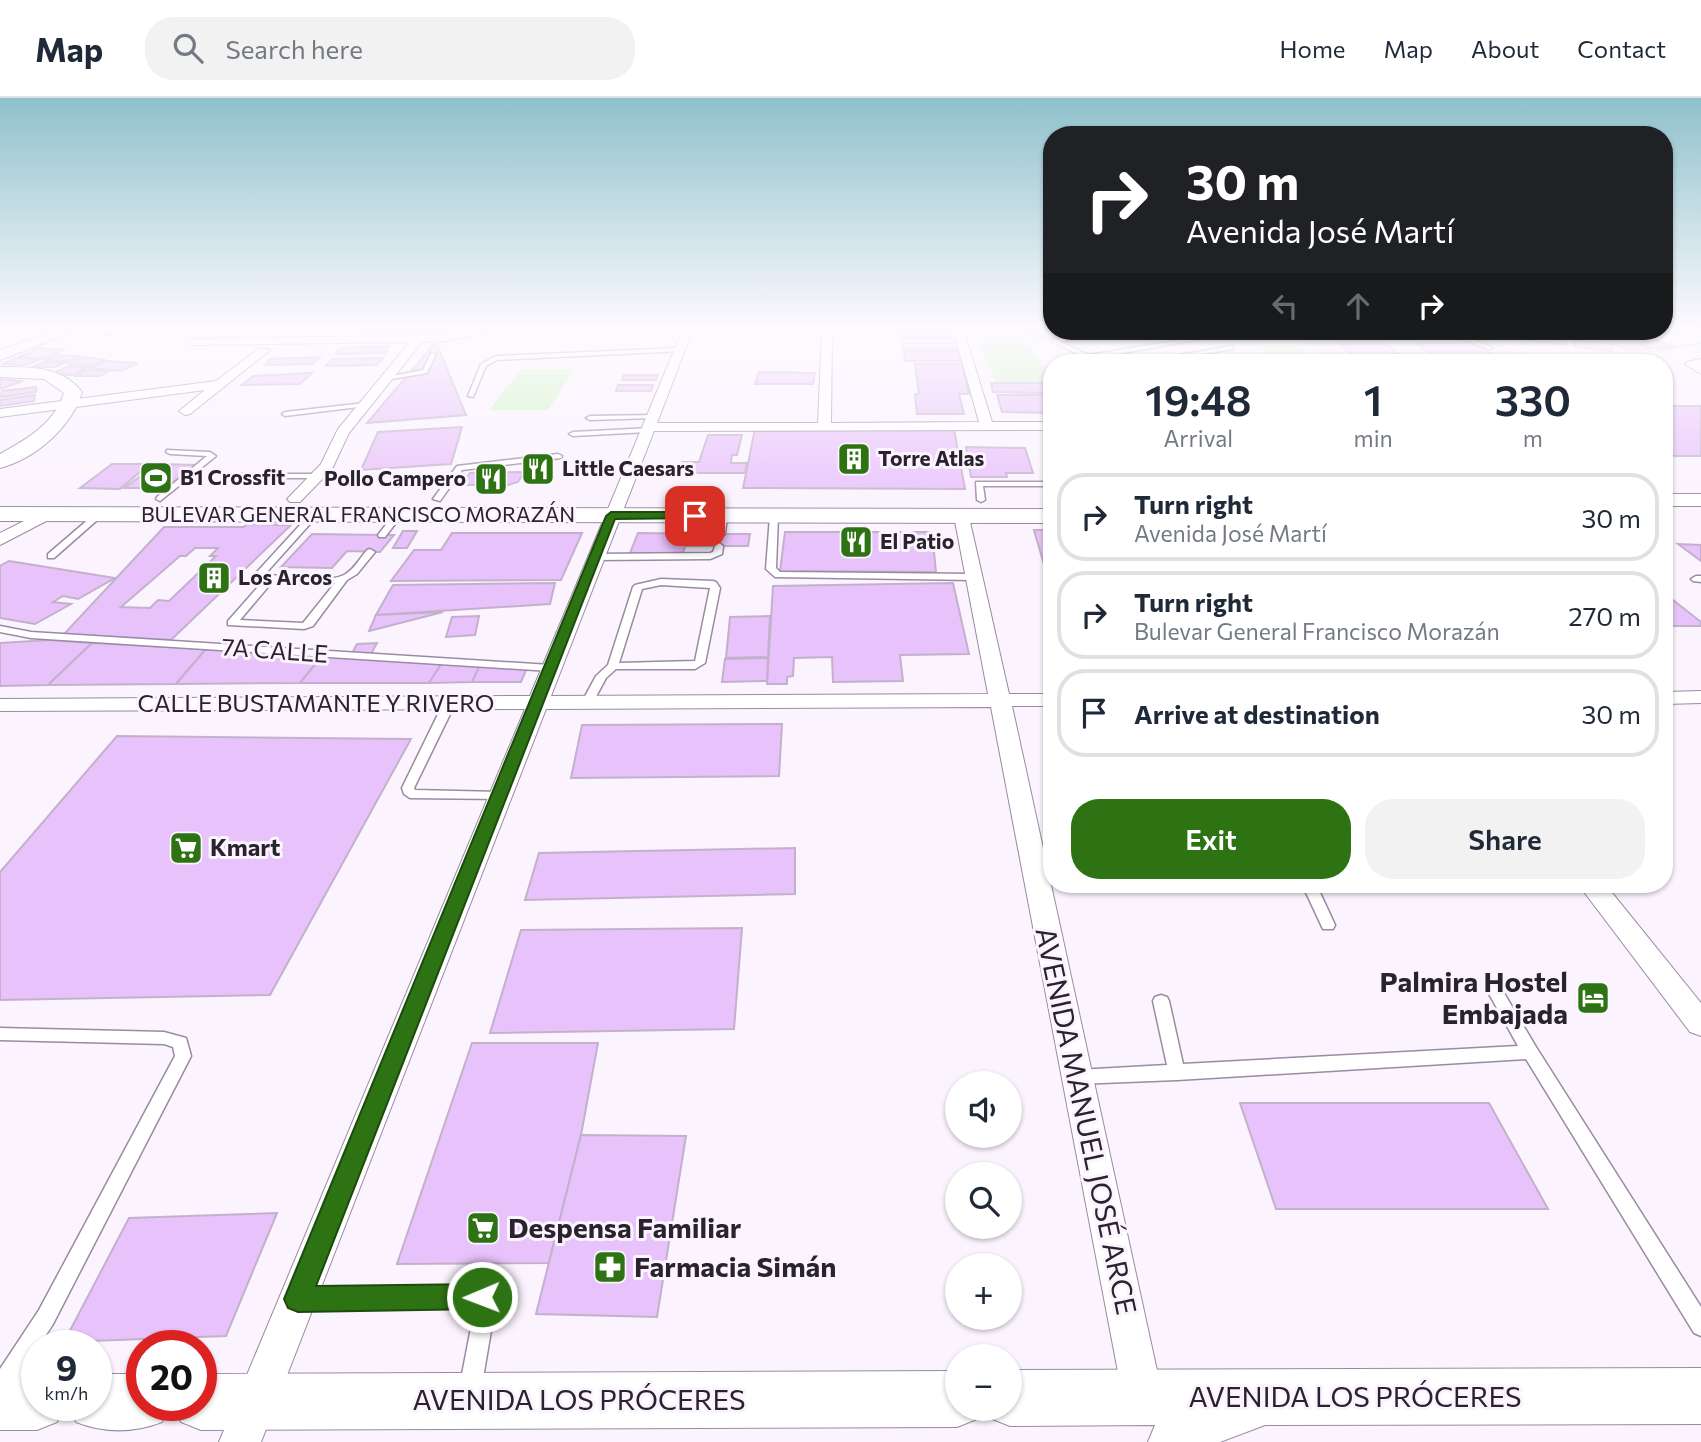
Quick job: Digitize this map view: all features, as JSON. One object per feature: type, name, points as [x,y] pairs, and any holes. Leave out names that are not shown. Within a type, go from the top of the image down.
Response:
[{"type":"main road","points":[[0,462],[47,433],[71,404],[73,392]]},
{"type":"main road","name":"BULEVAR GENERAL FRANCISCO MORAZÁN","points":[[0,499],[437,499],[615,508],[722,525],[774,516],[971,508],[1043,501]]},
{"type":"main road","points":[[1673,500],[1701,500]]},
{"type":"main road","name":"BULEVAR GENERAL FRANCISCO MORAZÁN","points":[[0,514],[398,515],[615,508],[971,508],[1043,515]]},
{"type":"main road","points":[[1673,516],[1701,516]]},
{"type":"main road","name":"AVENIDA LOS PRÓCERES","points":[[1022,1398],[1701,1396]]},
{"type":"main road","name":"AVENIDA LOS PRÓCERES","points":[[217,1409],[248,1422],[468,1400],[945,1398]]},
{"type":"main road","points":[[1177,1442],[1187,1430],[1224,1411],[1280,1398]]},
{"type":"main road","points":[[0,1402],[21,1402]]},
{"type":"street","points":[[0,414],[162,392]]},
{"type":"street","points":[[184,411],[210,392]]},
{"type":"street","points":[[295,499],[327,466],[344,432],[375,392]]},
{"type":"street","points":[[248,1422],[663,392]]},
{"type":"street","points":[[824,427],[825,392]]},
{"type":"street","points":[[977,392],[987,427]]},
{"type":"street","points":[[650,424],[1043,426]]},
{"type":"street","name":"AVENIDA MANUEL JOSÉ ARCE","points":[[971,508],[974,577],[1143,1398]]},
{"type":"street","points":[[0,540],[48,514]]},
{"type":"street","points":[[1673,698],[1701,697]]},
{"type":"street","name":"CALLE BUSTAMANTE Y RIVERO","points":[[0,705],[1043,700]]},
{"type":"street","points":[[1598,893],[1701,1024]]},
{"type":"lane","points":[[471,396],[473,392]]},
{"type":"lane","points":[[285,414],[365,405]]},
{"type":"lane","points":[[627,417],[632,407]]},
{"type":"lane","points":[[590,418],[627,417],[650,424]]},
{"type":"lane","points":[[573,434],[650,424]]},
{"type":"lane","points":[[160,499],[212,456],[170,452]]},
{"type":"lane","points":[[437,499],[460,468],[558,456]]},
{"type":"lane","points":[[244,476],[317,476]]},
{"type":"lane","points":[[971,508],[979,484],[1043,484]]},
{"type":"lane","points":[[51,556],[100,514]]},
{"type":"lane","points":[[314,515],[260,573],[270,579],[342,579]]},
{"type":"lane","points":[[382,535],[398,515]]},
{"type":"lane","points":[[774,516],[771,569],[778,575],[974,577]]},
{"type":"lane","points":[[595,557],[710,556],[717,554],[719,546]]},
{"type":"lane","points":[[270,579],[232,623],[295,628],[309,624],[342,579],[353,573],[370,552]]},
{"type":"lane","points":[[588,702],[601,676],[613,666],[638,587],[661,582],[713,584],[715,588],[700,663],[695,666],[613,666]]},
{"type":"lane","points":[[0,639],[5,630]]},
{"type":"lane","name":"7A CALLE","points":[[5,630],[31,635],[550,668]]},
{"type":"lane","points":[[449,704],[408,788],[410,794],[499,796]]},
{"type":"lane","points":[[1313,893],[1328,925]]},
{"type":"lane","points":[[1496,992],[1530,1052],[1701,1326]]},
{"type":"lane","points":[[1161,1001],[1177,1073]]},
{"type":"lane","points":[[0,1034],[164,1038],[180,1043],[183,1056],[46,1317],[0,1388]]},
{"type":"lane","points":[[1077,1077],[1530,1052]]},
{"type":"lane","points":[[298,1299],[482,1297],[486,1301],[485,1309],[468,1400]]},
{"type":"green space","points":[[503,392],[560,392],[548,410],[489,410]]},
{"type":"building","points":[[2,392],[36,392],[36,392],[1,397]]},
{"type":"building","points":[[394,392],[456,392],[466,415],[367,423]]},
{"type":"building","points":[[919,392],[968,392],[969,394],[959,394],[964,414],[917,414],[915,394],[919,394]]},
{"type":"building","points":[[993,392],[1043,392],[1043,393]]},
{"type":"building","points":[[35,395],[34,401],[0,406],[0,400]]},
{"type":"building","points":[[997,395],[1043,395],[1043,413],[1002,412]]},
{"type":"building","points":[[1673,406],[1701,406],[1701,456],[1675,456]]},
{"type":"building","points":[[462,427],[451,464],[361,470],[378,432]]},
{"type":"building","name":"Torre Atlas","points":[[755,429],[954,429],[965,489],[743,488]]},
{"type":"building","points":[[708,435],[742,435],[737,455],[732,455],[731,463],[747,463],[745,473],[679,473],[682,462],[699,462]]},
{"type":"building","points":[[966,447],[1025,448],[1033,473],[1006,473],[1007,477],[971,477]]},
{"type":"building","points":[[536,459],[553,459],[545,472],[526,475]]},
{"type":"building","points":[[112,464],[157,464],[147,466],[120,489],[80,488]]},
{"type":"building","points":[[157,464],[196,465],[165,488],[124,488]]},
{"type":"building","points":[[524,472],[518,482],[508,485],[461,485],[470,473]]},
{"type":"building","name":"Los Arcos","points":[[247,524],[291,525],[171,640],[64,634],[164,527],[244,527]],"holes":[[[195,548],[218,548],[210,556],[216,556],[169,601],[158,600],[150,608],[121,607],[180,556],[186,556]]]},
{"type":"building","points":[[1034,530],[1043,530],[1043,561]]},
{"type":"building","points":[[403,531],[417,531],[407,548],[393,548]]},
{"type":"building","points":[[785,532],[932,532],[936,572],[780,571]]},
{"type":"building","points":[[452,533],[582,533],[561,580],[391,581],[414,550],[441,550]]},
{"type":"building","points":[[638,533],[750,534],[748,546],[685,546],[683,553],[630,553]]},
{"type":"building","points":[[312,534],[394,535],[380,552],[347,551],[332,568],[281,567]]},
{"type":"building","points":[[1678,544],[1701,545],[1701,561]]},
{"type":"building","points":[[9,561],[115,578],[78,599],[63,596],[53,602],[71,604],[35,624],[0,618],[0,566]]},
{"type":"building","points":[[555,583],[550,604],[376,615],[393,585]]},
{"type":"building","points":[[953,583],[969,654],[900,655],[903,681],[833,682],[832,657],[794,658],[793,676],[787,677],[787,684],[767,684],[773,586]]},
{"type":"building","points":[[1673,600],[1701,622],[1701,626],[1673,626]]},
{"type":"building","points":[[443,612],[369,631],[376,615]]},
{"type":"building","points":[[479,616],[475,635],[446,637],[452,617]]},
{"type":"building","points":[[770,616],[768,657],[726,658],[730,617]]},
{"type":"building","points":[[50,640],[92,643],[48,685],[0,686],[0,643]]},
{"type":"building","points":[[92,643],[206,649],[176,684],[48,685]]},
{"type":"building","points":[[377,643],[371,654],[351,655],[357,644]]},
{"type":"building","points":[[206,649],[322,656],[300,683],[176,684]]},
{"type":"building","points":[[322,656],[442,663],[429,683],[300,683]]},
{"type":"building","points":[[768,658],[767,681],[722,682],[725,659]]},
{"type":"building","points":[[442,663],[480,665],[472,682],[429,683]]},
{"type":"building","points":[[480,665],[527,668],[521,682],[472,682]]},
{"type":"building","points":[[782,724],[779,776],[571,778],[582,725]]},
{"type":"building","name":"Kmart","points":[[117,736],[411,739],[270,995],[0,1000],[0,872]]},
{"type":"building","points":[[795,848],[795,894],[525,900],[539,853]]},
{"type":"building","points":[[742,928],[734,1029],[490,1033],[521,930]]},
{"type":"building","points":[[472,1043],[598,1043],[581,1135],[549,1263],[397,1264]]},
{"type":"building","points":[[1240,1103],[1489,1103],[1548,1209],[1276,1209]]},
{"type":"building","points":[[581,1135],[686,1136],[657,1317],[536,1314]]},
{"type":"building","points":[[277,1213],[226,1336],[217,1336],[217,1330],[126,1330],[126,1340],[112,1340],[112,1330],[70,1330],[129,1218]]},
{"type":"place","name":"Torre Atlas","points":[[854,459]]},
{"type":"place","name":"Little Caesars","points":[[538,469]]},
{"type":"place","name":"B1 Crossfit","points":[[156,478]]},
{"type":"place","name":"Pollo Campero","points":[[491,479]]},
{"type":"place","name":"El Patio","points":[[856,542]]},
{"type":"place","name":"Los Arcos","points":[[214,578]]},
{"type":"place","name":"Kmart","points":[[186,848]]},
{"type":"place","name":"Palmira Hostel Embajada","points":[[1593,998]]},
{"type":"place","name":"Despensa Familiar","points":[[483,1228]]},
{"type":"place","name":"Farmacia Simán","points":[[610,1267]]},
{"type":"route","points":[[482,1297],[298,1299],[611,516],[695,516]]}]
